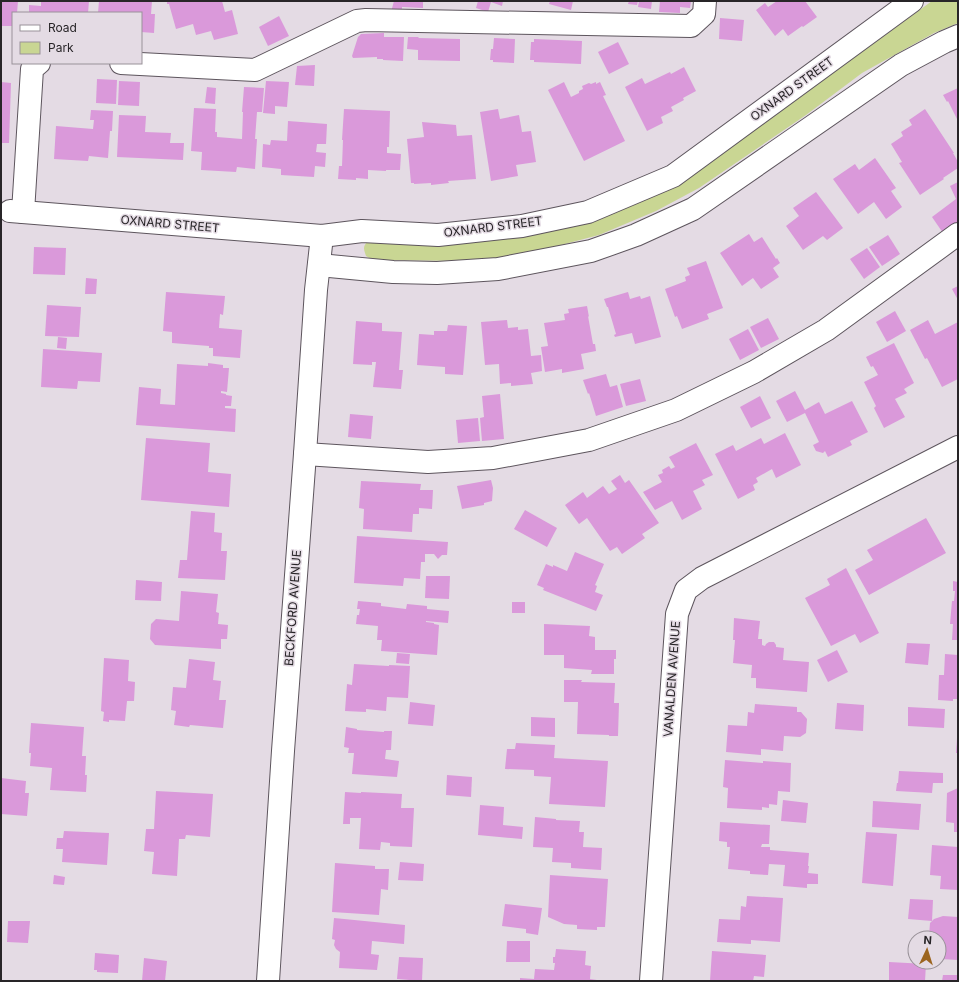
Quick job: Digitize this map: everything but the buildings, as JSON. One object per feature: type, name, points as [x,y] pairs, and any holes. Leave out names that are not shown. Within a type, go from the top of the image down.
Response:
[{"type":"street","points":[[140,64],[255,70],[357,22],[366,20],[691,26],[704,14],[705,1]]},
{"type":"street","name":"OXNARD STREET","points":[[38,64],[32,69],[16,212],[322,236],[362,231],[438,235],[522,226],[588,212],[673,176],[912,1]]},
{"type":"street","points":[[319,266],[393,272],[437,273],[498,269],[591,251],[636,235],[693,209],[901,64],[958,36]]},
{"type":"street","points":[[305,454],[428,462],[493,458],[589,440],[676,410],[754,372],[826,330],[958,234]]},
{"type":"street","name":"BECKFORD AVENUE","points":[[268,981],[316,290],[322,236]]},
{"type":"street","name":"VANALDEN AVENUE","points":[[651,981],[677,614],[686,590],[702,578],[958,447]]},
{"type":"green space","points":[[932,1],[958,1],[958,23],[934,33],[862,73],[806,115],[699,188],[656,211],[599,235],[542,250],[491,260],[378,260],[371,259],[366,256],[364,247],[368,241],[470,242],[510,238],[574,224],[677,183],[770,119]]}]
